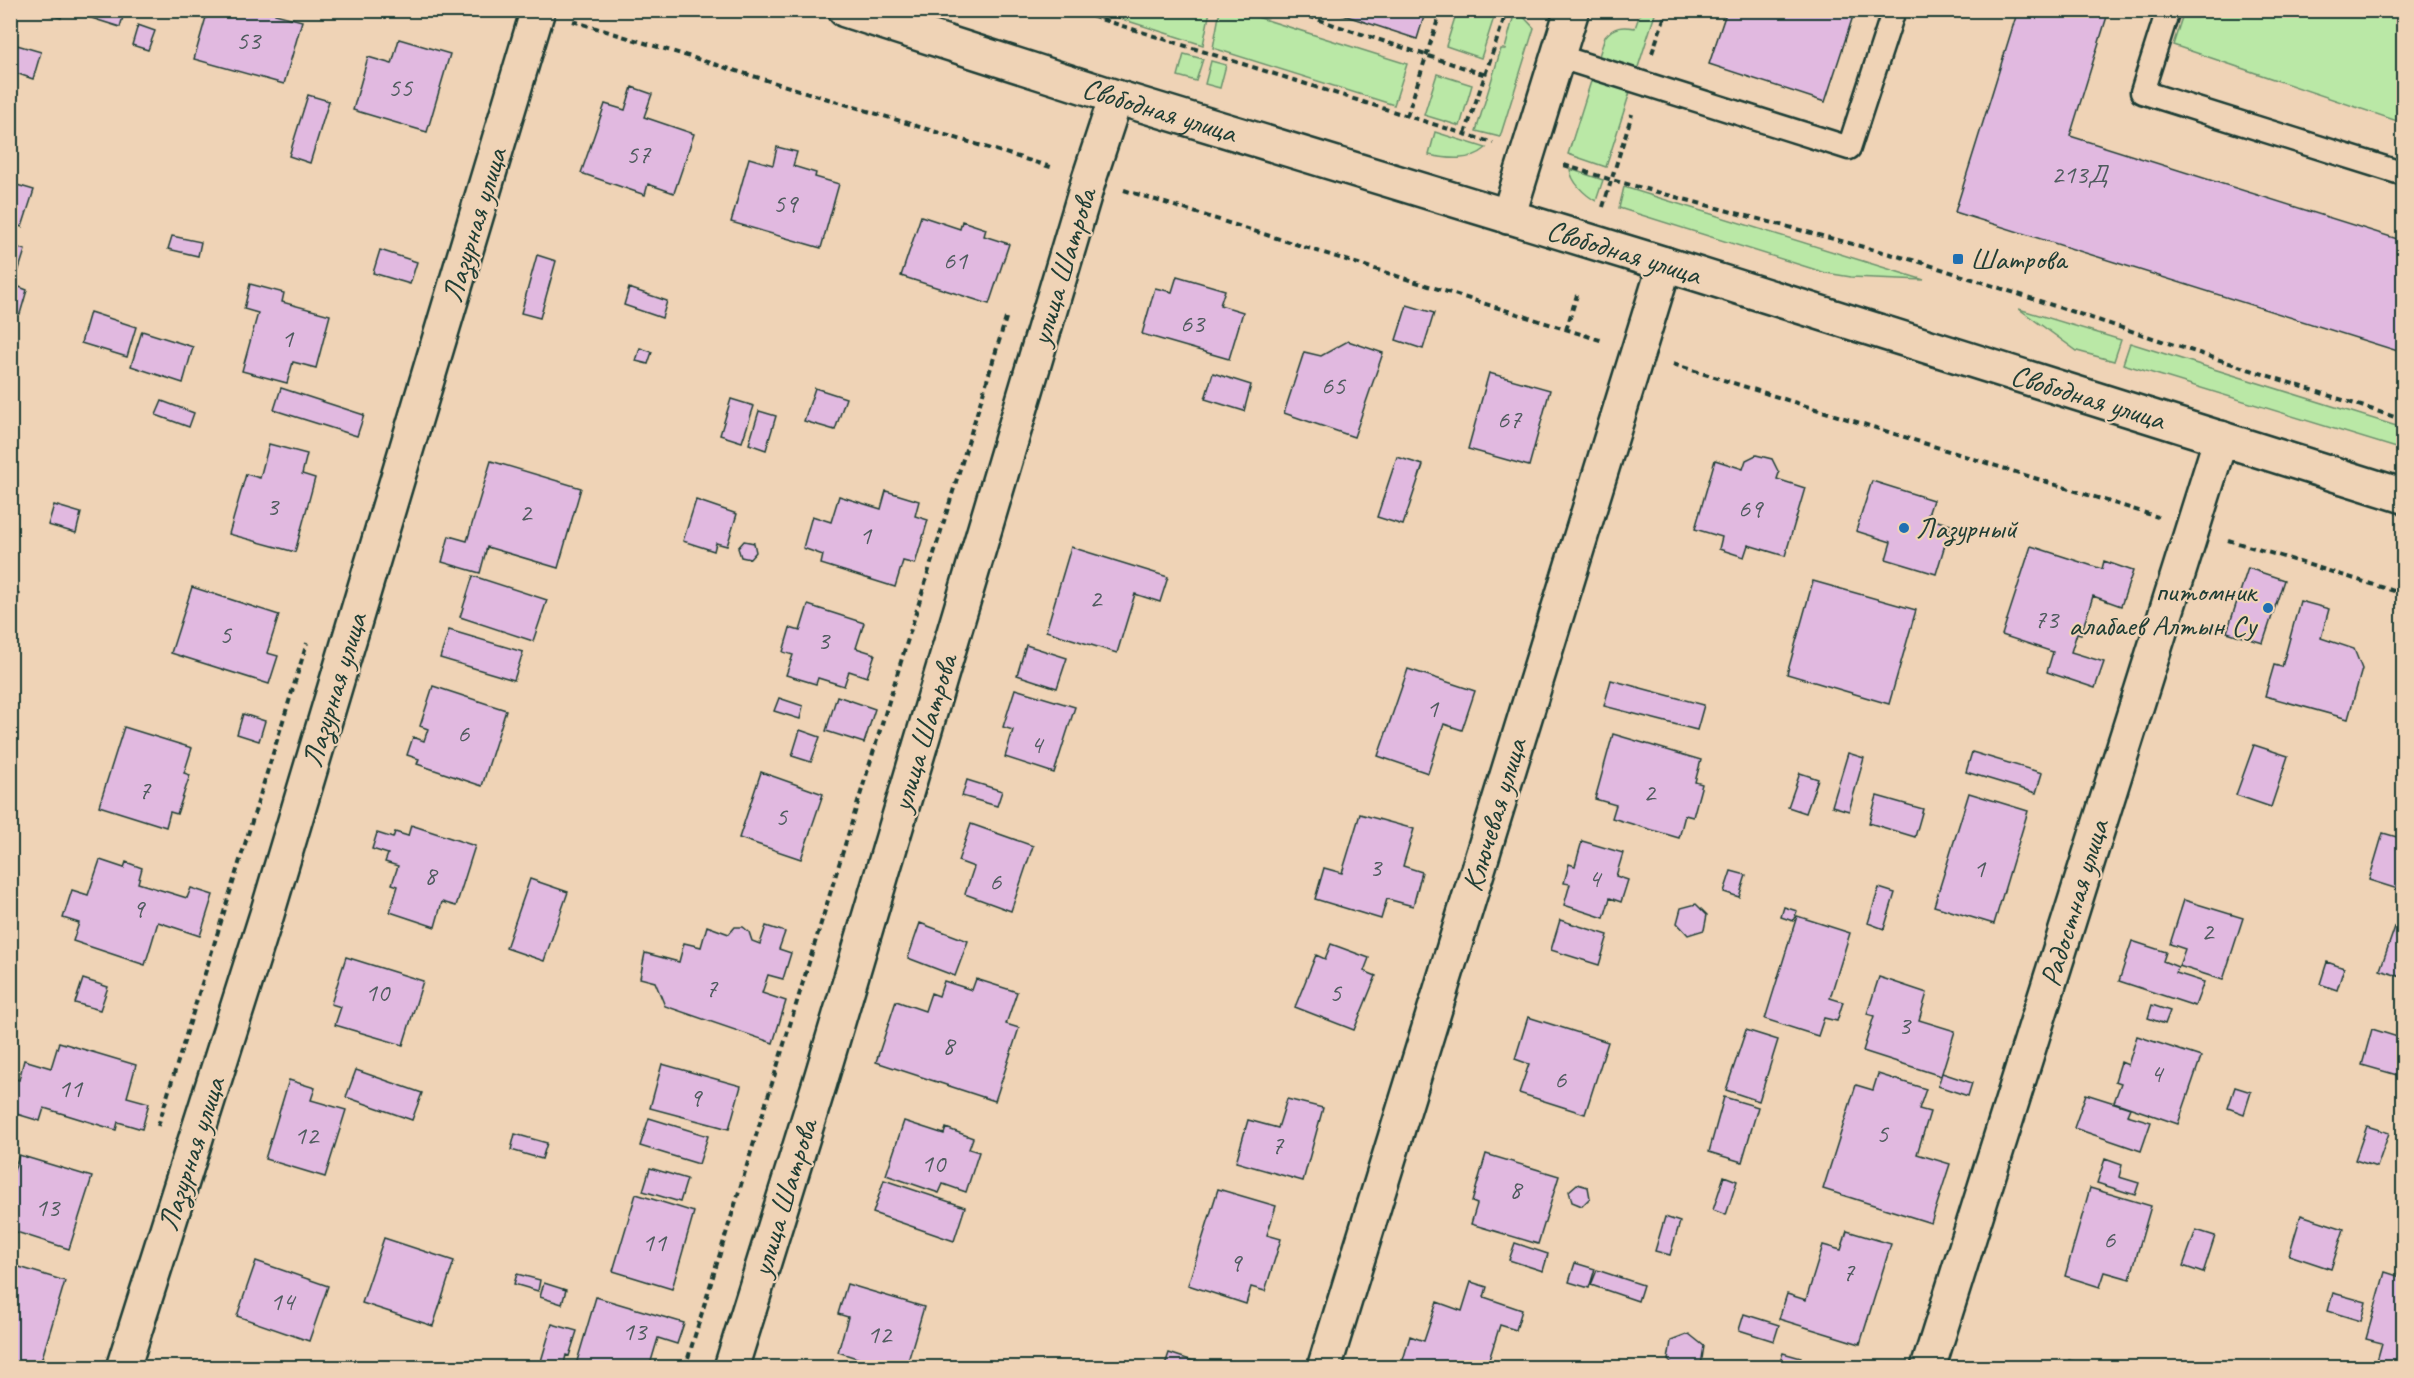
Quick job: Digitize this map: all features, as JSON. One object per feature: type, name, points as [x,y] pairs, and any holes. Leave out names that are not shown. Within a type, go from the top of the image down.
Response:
[{"type":"street","name":"Лазурная улица","points":[[123,1368],[267,914],[538,10]]},
{"type":"street","name":"Свободная улица","points":[[845,10],[1116,97],[1665,264],[2403,496]]},
{"type":"street","points":[[1508,217],[1572,10]]},
{"type":"street","name":"улица Шатрова","points":[[731,1368],[817,1093],[1089,179],[1116,97]]},
{"type":"street","name":"Ключевая улица","points":[[1324,1368],[1665,264]]},
{"type":"street","name":"Радостная улица","points":[[1928,1368],[2221,438]]},
{"type":"lane","points":[[1557,56],[1849,148],[1894,10]]},
{"type":"lane","points":[[2168,10],[2142,92],[2403,174]]},
{"type":"path","points":[[1072,10],[1612,180],[1920,262],[2403,420]]},
{"type":"path","points":[[1100,20],[1102,10]]},
{"type":"path","points":[[1289,10],[1486,75]]},
{"type":"path","points":[[1407,116],[1441,10]]},
{"type":"path","points":[[1466,134],[1507,10]]},
{"type":"path","points":[[1048,179],[1052,167]]},
{"type":"path","points":[[1566,330],[1577,295]]},
{"type":"path","points":[[685,1368],[1010,304]]},
{"type":"path","points":[[1676,365],[2403,594]]},
{"type":"path","points":[[157,1129],[307,640]]},
{"type":"green space","points":[[1107,10],[1210,11],[1203,45],[1106,14]]},
{"type":"green space","points":[[1220,10],[1238,11],[1407,64],[1394,105],[1213,48]]},
{"type":"green space","points":[[1457,11],[1496,11],[1481,58],[1446,46]]},
{"type":"green space","points":[[1515,11],[1518,11],[1534,28],[1500,137],[1476,131],[1501,49],[1505,49]]},
{"type":"green space","points":[[1641,11],[1656,11],[1606,167],[1568,154],[1605,37],[1618,28],[1635,28]]},
{"type":"green space","points":[[2184,11],[2403,11],[2403,123],[2173,45]]},
{"type":"green space","points":[[1184,54],[1203,59],[1196,81],[1178,76]]},
{"type":"green space","points":[[1211,61],[1226,65],[1220,88],[1205,84]]},
{"type":"green space","points":[[1437,74],[1472,85],[1460,126],[1424,115]]},
{"type":"green space","points":[[1435,132],[1486,148],[1473,156],[1466,157],[1451,158],[1429,155]]},
{"type":"green space","points":[[1570,169],[1603,180],[1596,201],[1579,188]]},
{"type":"green space","points":[[1624,187],[1924,280],[1851,277],[1826,273],[1619,208]]},
{"type":"green space","points":[[2019,309],[2121,340],[2114,361],[2077,351]]},
{"type":"green space","points":[[2130,343],[2403,428],[2403,450],[2123,364]]},
{"type":"building","points":[[35,10],[63,10],[61,18]]},
{"type":"building","points":[[66,10],[125,10],[120,27]]},
{"type":"building","points":[[208,10],[276,10],[275,14],[302,21],[284,84],[194,59]]},
{"type":"building","points":[[1328,10],[1426,10],[1417,39]]},
{"type":"building","points":[[1727,10],[1855,10],[1825,102],[1709,64]]},
{"type":"building","points":[[2018,10],[2109,10],[2070,136],[2404,241],[2404,353],[1955,212]]},
{"type":"building","points":[[138,25],[155,31],[148,50],[132,45]]},
{"type":"building","points":[[399,39],[450,54],[427,132],[353,110],[368,57],[392,64]]},
{"type":"building","points":[[17,45],[41,52],[33,79],[10,71]]},
{"type":"building","points":[[632,87],[652,94],[644,117],[694,134],[674,193],[648,184],[645,195],[581,173],[605,104],[625,110]]},
{"type":"building","points":[[308,95],[329,101],[310,163],[289,156]]},
{"type":"building","points":[[777,147],[797,152],[793,166],[816,173],[815,177],[839,184],[821,248],[731,222],[749,158],[773,165]]},
{"type":"building","points":[[10,183],[34,190],[22,227],[10,223]]},
{"type":"building","points":[[921,216],[960,229],[962,221],[986,229],[984,236],[1009,244],[989,304],[901,276]]},
{"type":"building","points":[[172,236],[201,242],[198,256],[168,249]]},
{"type":"building","points":[[10,245],[25,250],[14,285],[27,290],[20,314],[10,310]]},
{"type":"building","points":[[380,250],[417,262],[410,284],[373,273]]},
{"type":"building","points":[[537,255],[556,261],[540,318],[521,313]]},
{"type":"building","points":[[1177,276],[1225,290],[1220,305],[1243,312],[1229,359],[1142,334],[1155,288],[1172,292]]},
{"type":"building","points":[[250,284],[284,293],[282,302],[330,315],[316,368],[293,362],[287,383],[242,371],[258,313],[244,309]]},
{"type":"building","points":[[629,288],[667,301],[662,318],[624,305]]},
{"type":"building","points":[[1407,305],[1434,313],[1423,349],[1396,340]]},
{"type":"building","points":[[90,312],[136,327],[127,357],[81,343]]},
{"type":"building","points":[[142,331],[193,347],[183,383],[131,366]]},
{"type":"building","points":[[1348,341],[1383,353],[1354,437],[1284,413],[1304,352],[1321,356]]},
{"type":"building","points":[[640,348],[652,352],[648,364],[636,361]]},
{"type":"building","points":[[1213,373],[1251,385],[1244,411],[1205,399]]},
{"type":"building","points":[[1489,373],[1550,390],[1529,466],[1468,449]]},
{"type":"building","points":[[281,388],[364,415],[357,436],[274,410]]},
{"type":"building","points":[[815,388],[846,398],[835,430],[804,421]]},
{"type":"building","points":[[731,399],[754,406],[742,442],[720,435]]},
{"type":"building","points":[[162,401],[194,413],[189,427],[156,415]]},
{"type":"building","points":[[759,411],[776,416],[766,450],[749,444]]},
{"type":"building","points":[[269,444],[307,454],[302,474],[315,478],[295,552],[229,534],[246,474],[260,478]]},
{"type":"building","points":[[1756,455],[1772,459],[1779,473],[1777,479],[1805,488],[1785,556],[1748,545],[1744,557],[1719,549],[1722,537],[1695,529],[1715,460],[1743,469],[1746,460]]},
{"type":"building","points":[[1397,457],[1423,465],[1403,525],[1377,517]]},
{"type":"building","points":[[491,461],[581,488],[558,568],[487,547],[480,573],[442,562],[449,536],[467,541]]},
{"type":"building","name":"Лазурный","points":[[1872,481],[1933,500],[1927,518],[1951,525],[1936,574],[1886,559],[1891,542],[1856,531]]},
{"type":"building","points":[[886,491],[919,501],[915,516],[928,520],[915,564],[903,561],[895,587],[821,564],[823,555],[803,548],[812,516],[831,522],[839,496],[881,509]]},
{"type":"building","points":[[696,500],[737,514],[727,546],[716,543],[714,551],[683,541]]},
{"type":"building","points":[[54,505],[81,513],[76,533],[48,525]]},
{"type":"building","points":[[744,541],[754,543],[756,552],[750,559],[741,557],[738,548]]},
{"type":"building","points":[[2031,546],[2102,569],[2104,561],[2133,571],[2121,606],[2093,596],[2081,634],[2077,633],[2071,652],[2104,662],[2095,688],[2047,672],[2053,652],[2002,635]]},
{"type":"building","points":[[1071,547],[1168,577],[1160,602],[1135,594],[1117,653],[1046,631]]},
{"type":"building","points":[[2248,568],[2284,580],[2263,643],[2227,632]]},
{"type":"building","points":[[473,576],[547,600],[533,641],[460,617]]},
{"type":"building","points":[[1813,581],[1916,610],[1889,704],[1787,674]]},
{"type":"building","points":[[192,587],[279,615],[267,653],[278,656],[269,684],[171,653]]},
{"type":"building","points":[[10,591],[19,594],[14,611],[10,610]]},
{"type":"building","points":[[2300,601],[2329,609],[2321,638],[2354,649],[2362,669],[2348,719],[2265,696],[2274,665],[2282,667]]},
{"type":"building","points":[[808,605],[864,623],[856,648],[875,654],[867,677],[849,671],[844,686],[818,678],[816,684],[786,675],[793,655],[783,652],[790,628],[800,631]]},
{"type":"building","points":[[449,630],[523,652],[514,680],[440,658]]},
{"type":"building","points":[[1026,645],[1067,658],[1057,688],[1017,675]]},
{"type":"building","points":[[1408,669],[1475,691],[1462,730],[1444,724],[1428,773],[1378,756]]},
{"type":"building","points":[[1611,680],[1704,705],[1697,730],[1604,706]]},
{"type":"building","points":[[433,686],[506,710],[482,786],[417,764],[419,759],[407,755],[413,737],[424,741],[428,729],[420,726]]},
{"type":"building","points":[[1015,689],[1075,707],[1054,773],[1005,757],[1013,730],[1003,727]]},
{"type":"building","points":[[837,696],[875,709],[864,743],[826,731]]},
{"type":"building","points":[[779,698],[803,706],[800,719],[774,711]]},
{"type":"building","points":[[243,714],[265,721],[259,741],[237,734]]},
{"type":"building","points":[[124,727],[192,748],[184,773],[190,775],[177,814],[170,812],[166,827],[99,806]]},
{"type":"building","points":[[800,730],[820,737],[811,762],[792,756]]},
{"type":"building","points":[[1613,734],[1701,760],[1695,782],[1702,784],[1693,817],[1685,815],[1679,838],[1612,818],[1616,805],[1595,799]]},
{"type":"building","points":[[2254,745],[2288,756],[2271,807],[2236,795]]},
{"type":"building","points":[[1972,752],[2042,773],[2036,793],[1966,772]]},
{"type":"building","points":[[1848,753],[1864,758],[1849,811],[1832,806]]},
{"type":"building","points":[[761,772],[823,794],[801,859],[739,838]]},
{"type":"building","points":[[1800,773],[1818,779],[1806,813],[1788,807]]},
{"type":"building","points":[[967,780],[1002,791],[997,806],[962,796]]},
{"type":"building","points":[[1969,793],[2028,811],[1994,924],[1934,906]]},
{"type":"building","points":[[1877,796],[1923,809],[1915,837],[1869,823]]},
{"type":"building","points":[[1360,814],[1414,829],[1403,866],[1422,872],[1413,906],[1387,899],[1381,919],[1315,899],[1324,868],[1342,873]]},
{"type":"building","points":[[971,824],[1033,846],[1011,911],[965,894],[974,867],[958,861]]},
{"type":"building","points":[[411,825],[475,846],[456,906],[442,902],[435,927],[390,912],[398,886],[392,884],[398,866],[385,862],[388,854],[372,849],[377,833],[393,838],[395,832],[408,836]]},
{"type":"building","points":[[2383,833],[2404,839],[2404,891],[2369,880]]},
{"type":"building","points":[[1582,841],[1623,853],[1616,876],[1628,880],[1621,902],[1610,898],[1604,918],[1564,905],[1570,884],[1564,883],[1569,864],[1575,866]]},
{"type":"building","points":[[100,860],[124,868],[126,862],[142,868],[138,883],[187,898],[191,888],[213,895],[200,936],[158,922],[145,965],[73,941],[79,923],[63,918],[72,890],[88,895]]},
{"type":"building","points":[[1731,871],[1746,875],[1739,897],[1724,892]]},
{"type":"building","points":[[530,879],[568,892],[544,961],[506,948]]},
{"type":"building","points":[[1879,888],[1895,893],[1884,929],[1868,923]]},
{"type":"building","points":[[2184,900],[2243,918],[2223,980],[2179,966],[2185,949],[2170,944]]},
{"type":"building","points":[[1696,904],[1707,915],[1704,930],[1688,935],[1677,923],[1681,908]]},
{"type":"building","points":[[1784,907],[1797,911],[1793,921],[1781,917]]},
{"type":"building","points":[[1797,916],[1850,933],[1830,998],[1843,1002],[1837,1021],[1824,1018],[1818,1036],[1765,1019]]},
{"type":"building","points":[[1560,920],[1608,935],[1599,965],[1551,950]]},
{"type":"building","points":[[920,923],[968,941],[955,976],[908,958]]},
{"type":"building","points":[[2396,924],[2404,926],[2404,978],[2380,970]]},
{"type":"building","points":[[707,926],[729,934],[735,927],[743,927],[749,932],[752,941],[760,944],[766,926],[785,932],[779,949],[791,953],[783,979],[768,975],[762,993],[786,1001],[773,1043],[665,1006],[655,982],[640,978],[645,953],[679,962],[684,943],[701,947]]},
{"type":"building","points":[[2132,941],[2166,952],[2163,961],[2178,967],[2176,973],[2204,982],[2195,1006],[2119,981]]},
{"type":"building","points":[[1331,944],[1369,958],[1364,971],[1376,976],[1354,1030],[1295,1007],[1316,955],[1325,959]]},
{"type":"building","points":[[346,957],[423,981],[403,1045],[335,1025],[341,1007],[331,1004]]},
{"type":"building","points":[[2327,962],[2344,968],[2337,990],[2320,984]]},
{"type":"building","points":[[1879,977],[1927,993],[1919,1020],[1955,1031],[1941,1076],[1863,1051],[1874,1016],[1867,1014]]},
{"type":"building","points":[[83,979],[108,987],[100,1010],[75,1003]]},
{"type":"building","points":[[976,979],[1017,992],[1006,1024],[1019,1028],[995,1101],[876,1062],[896,1001],[925,1011],[931,993],[939,996],[944,981],[972,990]]},
{"type":"building","points":[[2152,1005],[2170,1011],[2165,1024],[2148,1018]]},
{"type":"building","points":[[1528,1017],[1608,1042],[1585,1114],[1519,1093],[1529,1064],[1515,1059]]},
{"type":"building","points":[[2372,1029],[2404,1039],[2404,1077],[2362,1065]]},
{"type":"building","points":[[1746,1030],[1778,1040],[1759,1101],[1726,1090]]},
{"type":"building","points":[[2137,1036],[2201,1057],[2178,1124],[2114,1102],[2121,1083],[2115,1081],[2121,1062],[2128,1065]]},
{"type":"building","points":[[59,1042],[136,1065],[127,1097],[149,1103],[142,1129],[118,1122],[116,1130],[44,1108],[40,1121],[10,1112],[10,1077],[19,1080],[24,1060],[51,1068]]},
{"type":"building","points":[[662,1064],[741,1086],[729,1129],[650,1108]]},
{"type":"building","points":[[356,1070],[422,1093],[412,1120],[346,1097]]},
{"type":"building","points":[[1942,1073],[1972,1083],[1968,1096],[1938,1086]]},
{"type":"building","points":[[1878,1074],[1926,1089],[1919,1109],[1930,1112],[1917,1154],[1950,1164],[1931,1223],[1823,1189],[1856,1085],[1873,1090]]},
{"type":"building","points":[[289,1080],[315,1088],[311,1100],[346,1110],[325,1177],[265,1159]]},
{"type":"building","points":[[2235,1087],[2251,1092],[2244,1114],[2228,1108]]},
{"type":"building","points":[[2086,1094],[2130,1108],[2127,1115],[2151,1122],[2141,1151],[2074,1128]]},
{"type":"building","points":[[1724,1097],[1758,1107],[1742,1162],[1709,1152]]},
{"type":"building","points":[[1287,1099],[1323,1108],[1303,1181],[1236,1162],[1248,1120],[1278,1128]]},
{"type":"building","points":[[649,1118],[708,1136],[699,1164],[640,1146]]},
{"type":"building","points":[[904,1121],[944,1134],[946,1128],[973,1138],[969,1149],[979,1152],[966,1192],[943,1184],[939,1193],[886,1175]]},
{"type":"building","points":[[2367,1126],[2389,1133],[2377,1167],[2355,1160]]},
{"type":"building","points":[[515,1134],[547,1143],[542,1159],[511,1150]]},
{"type":"building","points":[[1486,1154],[1559,1176],[1538,1244],[1471,1224],[1477,1204],[1472,1202]]},
{"type":"building","points":[[19,1155],[92,1177],[69,1249],[10,1230],[10,1183]]},
{"type":"building","points":[[2105,1159],[2122,1165],[2119,1177],[2139,1183],[2135,1195],[2097,1183]]},
{"type":"building","points":[[650,1168],[687,1179],[680,1202],[643,1191]]},
{"type":"building","points":[[1724,1176],[1737,1181],[1726,1215],[1713,1210]]},
{"type":"building","points":[[884,1180],[965,1207],[954,1241],[873,1213]]},
{"type":"building","points":[[1577,1184],[1588,1187],[1590,1198],[1582,1206],[1572,1202],[1569,1191]]},
{"type":"building","points":[[2090,1188],[2151,1206],[2130,1279],[2105,1272],[2100,1287],[2065,1276]]},
{"type":"building","points":[[1218,1189],[1276,1206],[1267,1235],[1281,1239],[1265,1291],[1251,1287],[1246,1304],[1188,1285]]},
{"type":"building","points":[[636,1194],[694,1212],[672,1289],[613,1271]]},
{"type":"building","points":[[2301,1215],[2344,1229],[2331,1269],[2289,1255]]},
{"type":"building","points":[[1665,1217],[1680,1222],[1670,1255],[1655,1251]]},
{"type":"building","points":[[2196,1230],[2215,1236],[2203,1273],[2183,1266]]},
{"type":"building","points":[[1847,1231],[1891,1244],[1860,1344],[1779,1319],[1787,1294],[1806,1300],[1823,1245],[1841,1250]]},
{"type":"building","points":[[384,1238],[454,1261],[433,1326],[362,1303]]},
{"type":"building","points":[[1515,1243],[1548,1254],[1543,1271],[1509,1260]]},
{"type":"building","points":[[256,1261],[328,1286],[309,1341],[237,1316]]},
{"type":"building","points":[[1575,1263],[1595,1269],[1589,1288],[1569,1282]]},
{"type":"building","points":[[16,1266],[65,1281],[39,1368],[10,1368],[10,1280],[12,1280]]},
{"type":"building","points":[[1597,1270],[1643,1285],[1638,1301],[1591,1285]]},
{"type":"building","points":[[2385,1272],[2404,1278],[2404,1368],[2375,1368],[2382,1343],[2366,1339]]},
{"type":"building","points":[[517,1274],[540,1280],[538,1291],[514,1284]]},
{"type":"building","points":[[1471,1282],[1487,1287],[1484,1297],[1522,1310],[1516,1330],[1500,1325],[1488,1363],[1474,1359],[1472,1368],[1401,1367],[1410,1336],[1424,1341],[1437,1302],[1462,1311]]},
{"type":"building","points":[[544,1283],[566,1290],[562,1304],[540,1297]]},
{"type":"building","points":[[847,1284],[924,1307],[906,1368],[888,1368],[838,1352],[848,1317],[838,1314]]},
{"type":"building","points":[[2333,1293],[2366,1302],[2361,1321],[2328,1311]]},
{"type":"building","points":[[596,1297],[684,1323],[677,1344],[658,1338],[649,1368],[575,1368]]},
{"type":"building","points":[[1744,1314],[1779,1325],[1774,1341],[1739,1330]]},
{"type":"building","points":[[552,1324],[577,1331],[563,1368],[539,1368]]},
{"type":"building","points":[[1689,1334],[1704,1346],[1701,1365],[1695,1368],[1677,1368],[1668,1360],[1671,1341]]},
{"type":"building","points":[[1169,1353],[1214,1368],[1164,1368]]},
{"type":"building","points":[[1783,1353],[1801,1358],[1798,1368],[1778,1368]]},
{"type":"building","points":[[2069,1360],[2095,1368],[2067,1368]]},
{"type":"place","name":"Шатрова","points":[[1958,259]]},
{"type":"place","name":"Лазурный","points":[[1904,528]]},
{"type":"place","name":"питомник алабаев Алтын Су","points":[[2268,608]]}]
